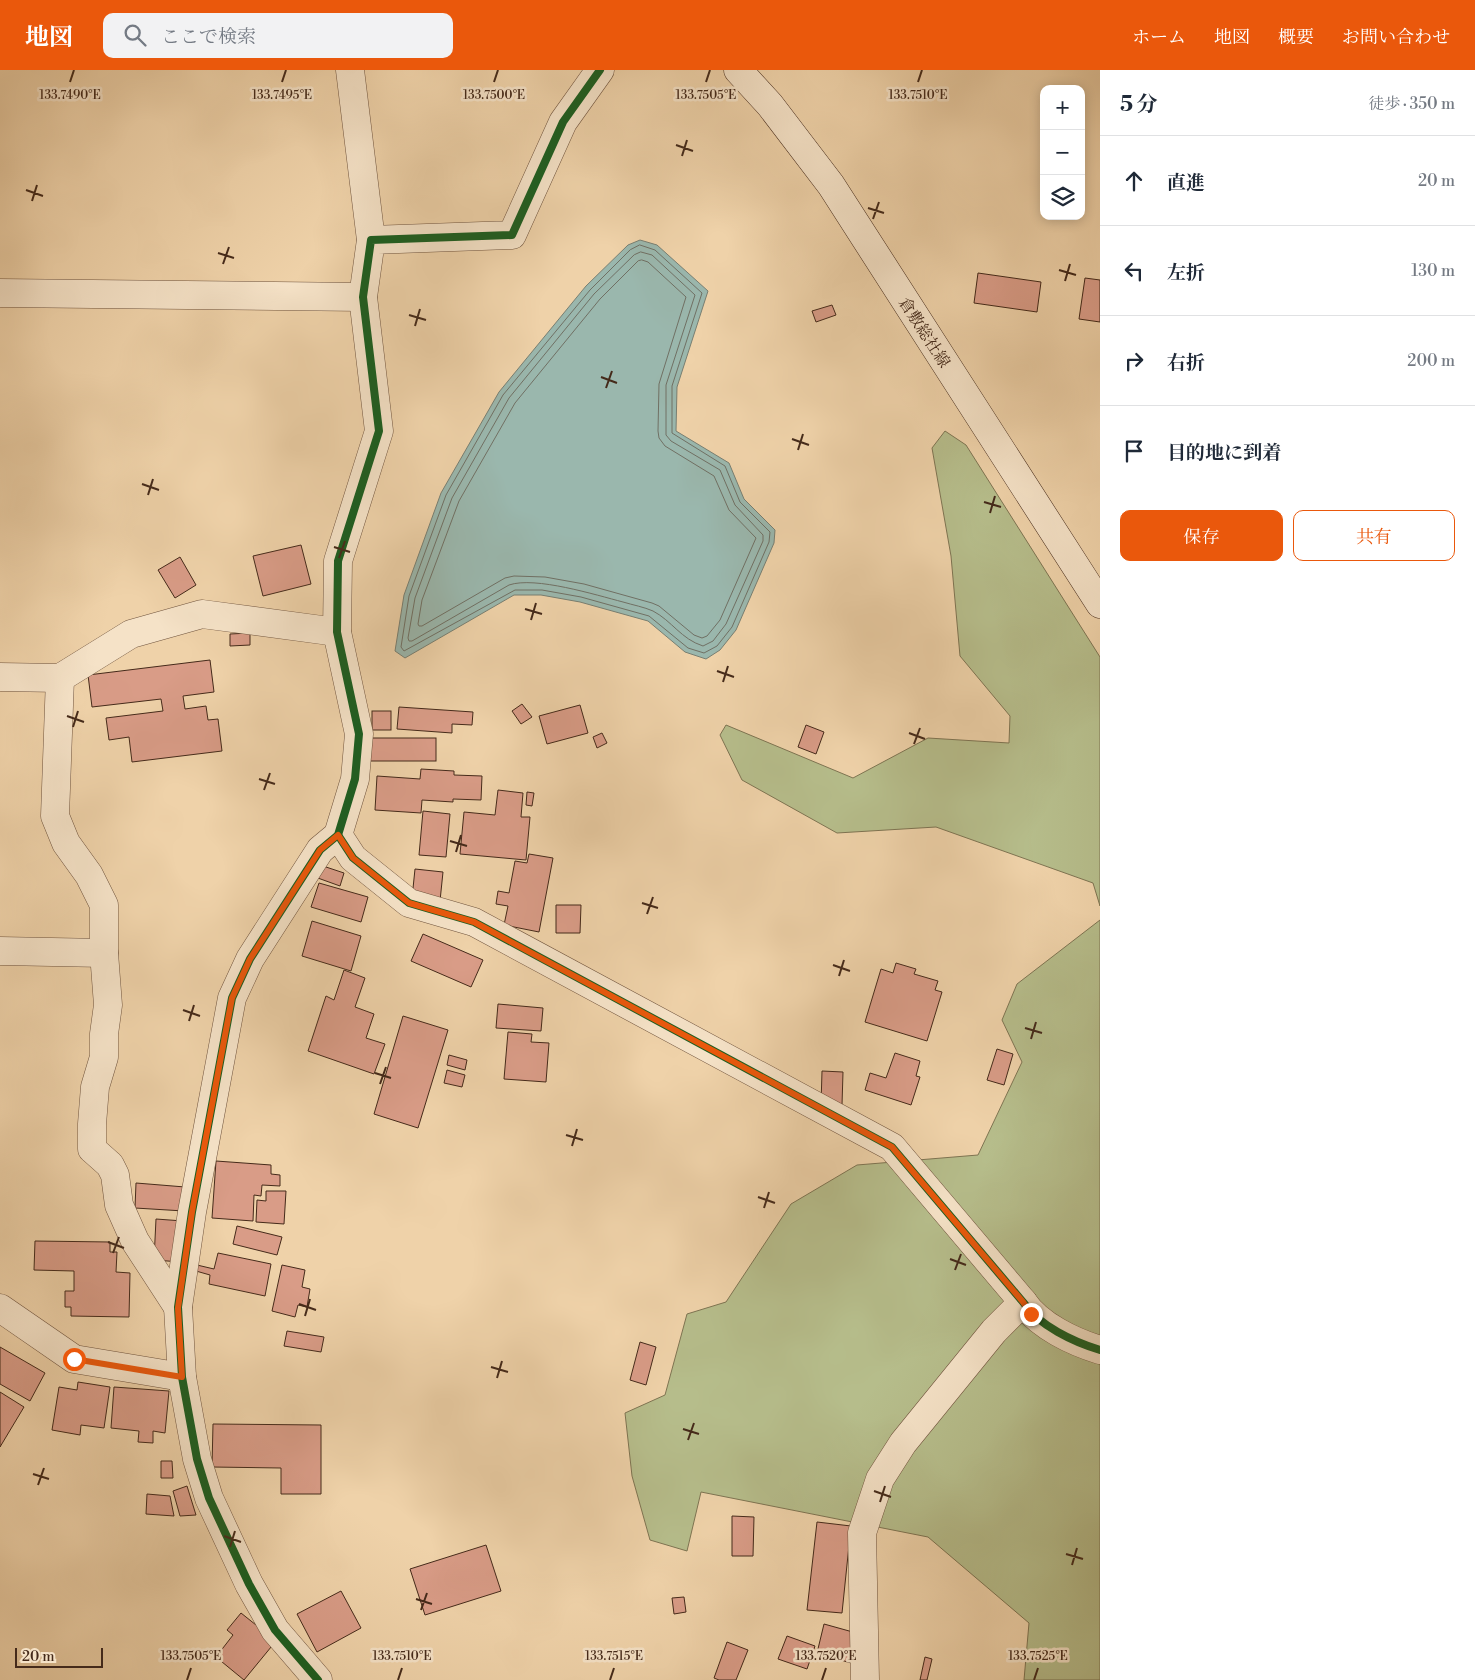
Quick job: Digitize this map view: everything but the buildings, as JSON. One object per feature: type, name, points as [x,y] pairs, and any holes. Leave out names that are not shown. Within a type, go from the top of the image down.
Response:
[{"type":"street","points":[[318,1680],[275,1630],[249,1584],[209,1498],[196,1459],[182,1377],[178,1308],[192,1212],[232,998],[250,959],[320,850],[338,835],[355,779],[359,734],[337,632],[338,561],[379,430],[363,297],[371,240],[350,70]]},
{"type":"street","points":[[371,240],[512,235],[562,122],[600,70]]},
{"type":"street","name":"倉敷総社線","points":[[738,70],[770,104],[830,185],[1100,604]]},
{"type":"street","points":[[0,293],[363,297]]},
{"type":"street","points":[[0,677],[60,678],[131,634],[202,614],[337,632]]},
{"type":"street","points":[[60,678],[55,816],[66,843],[89,875],[104,905],[104,953],[108,1005],[104,1034],[104,1057],[95,1087],[92,1150],[110,1165],[116,1182],[119,1205],[135,1241],[178,1308]]},
{"type":"street","points":[[338,835],[353,858],[409,903],[474,922],[892,1147],[1023,1302],[1031,1314],[1077,1343],[1100,1350]]},
{"type":"street","points":[[0,951],[104,953]]},
{"type":"street","points":[[865,1680],[862,1534],[880,1479],[903,1443],[994,1331],[1023,1302]]},
{"type":"street","points":[[0,1308],[74,1359],[182,1377]]},
{"type":"green space","points":[[945,431],[966,445],[1100,657],[1100,906],[1093,883],[936,827],[837,833],[742,780],[720,735],[726,725],[853,778],[928,738],[1009,743],[1010,716],[960,656],[951,556],[932,448]]},
{"type":"green space","points":[[1100,920],[1100,1680],[1024,1680],[1029,1623],[928,1537],[701,1492],[687,1551],[650,1540],[632,1476],[625,1413],[665,1395],[687,1314],[726,1302],[791,1204],[857,1165],[978,1155],[1022,1062],[1002,1020],[1017,984]]},
{"type":"water","points":[[640,240],[657,245],[708,291],[677,387],[676,431],[729,463],[744,499],[775,530],[774,543],[736,630],[720,650],[706,659],[685,652],[648,621],[580,602],[541,595],[514,595],[405,658],[395,651],[404,595],[441,493],[499,392],[586,286],[628,245]]},
{"type":"cycle path","points":[[318,1680],[275,1630],[249,1584],[209,1498],[197,1459],[182,1377],[178,1307],[192,1212],[232,998],[250,959],[320,850],[338,835],[355,779],[359,734],[337,632],[338,561],[379,431],[363,297],[371,240],[512,235],[563,122],[600,70]]},
{"type":"cycle path","points":[[338,835],[353,858],[409,903],[474,922],[892,1147],[1030,1311],[1058,1332],[1100,1350]]},
{"type":"route","points":[[74,1359],[182,1377],[178,1308],[192,1212],[232,998],[250,959],[320,850],[338,835],[353,858],[409,903],[474,922],[892,1147],[1023,1302],[1031,1314]]}]
